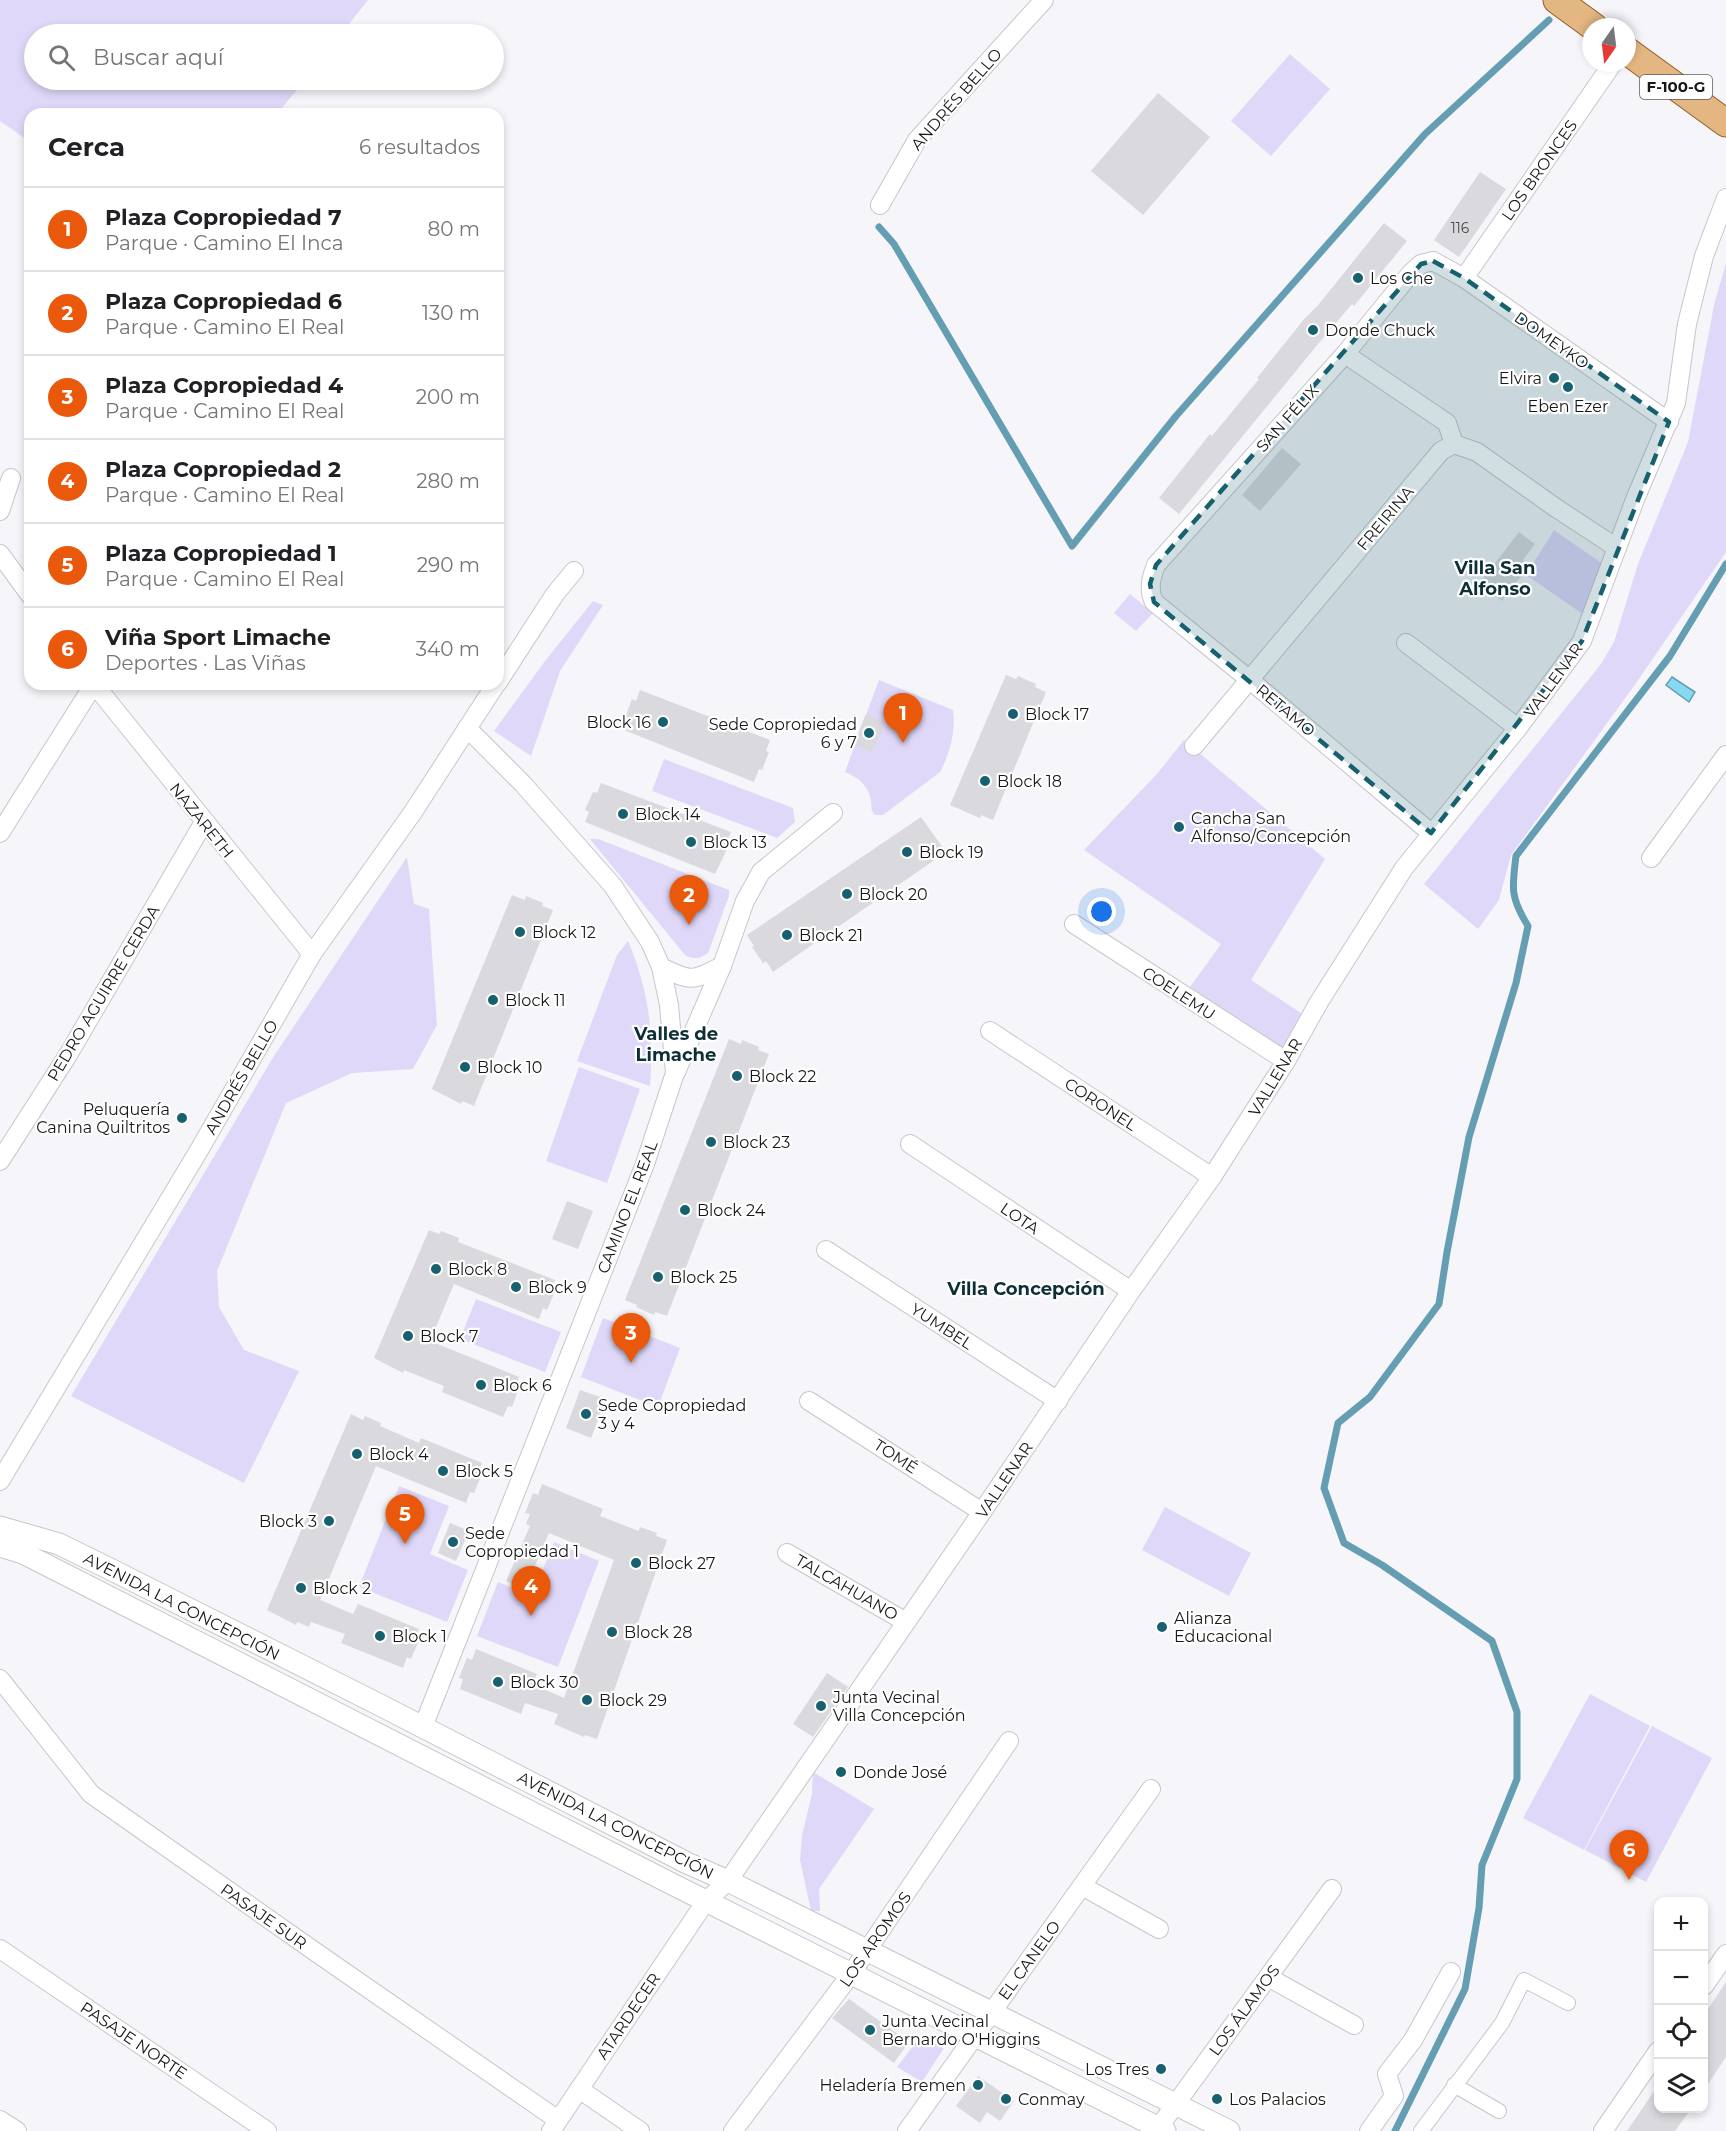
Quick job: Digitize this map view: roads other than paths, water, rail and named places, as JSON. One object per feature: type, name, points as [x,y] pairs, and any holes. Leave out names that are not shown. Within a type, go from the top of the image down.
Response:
[{"type":"main road","points":[[1557,0],[1582,18]]},
{"type":"main road","name":"F-100-G","points":[[1636,58],[1726,123]]},
{"type":"street","name":"ANDRÉS BELLO","points":[[880,205],[917,140],[1044,0]]},
{"type":"street","name":"LOS BRONCES","points":[[1464,278],[1607,72]]},
{"type":"street","name":"VALLENAR","points":[[706,1901],[728,1881],[1131,1291],[1212,1177],[1404,868],[1518,728],[1582,641],[1636,497],[1676,403],[1687,324],[1704,256],[1726,198]]},
{"type":"street","name":"DOMEYKO","points":[[1433,261],[1464,278],[1669,422]]},
{"type":"street","name":"SAN FÉLIX","points":[[1150,584],[1156,565],[1345,354],[1411,273],[1420,264],[1433,261]]},
{"type":"street","points":[[1345,354],[1447,423],[1454,444],[1477,452],[1617,548]]},
{"type":"street","name":"FREIRINA","points":[[1194,746],[1441,451],[1454,444]]},
{"type":"street","points":[[0,511],[11,478]]},
{"type":"street","points":[[0,554],[24,587]]},
{"type":"street","name":"ANDRÉS BELLO","points":[[504,672],[555,594],[574,572]]},
{"type":"street","name":"RETAMO","points":[[1150,584],[1150,594],[1154,602],[1250,680],[1431,834]]},
{"type":"street","points":[[1406,642],[1518,728]]},
{"type":"street","points":[[0,833],[90,690]]},
{"type":"street","name":"NAZARETH","points":[[99,690],[312,954]]},
{"type":"street","name":"ANDRÉS BELLO","points":[[0,1481],[198,1152],[312,954],[413,812],[492,690]]},
{"type":"street","name":"CAMINO EL REAL","points":[[423,1727],[637,1185],[675,1073],[669,1005],[661,967],[651,942],[613,886],[524,784],[467,728]]},
{"type":"street","points":[[1651,858],[1726,755]]},
{"type":"street","points":[[675,1073],[722,966],[745,901],[761,872],[832,813]]},
{"type":"street","name":"PEDRO AGUIRRE CERDA","points":[[0,1161],[68,1055],[204,822]]},
{"type":"street","name":"COELEMU","points":[[1074,924],[1286,1061]]},
{"type":"street","points":[[661,967],[690,978],[708,974],[722,966]]},
{"type":"street","name":"CORONEL","points":[[990,1031],[1212,1177]]},
{"type":"street","name":"LOTA","points":[[910,1144],[1131,1291]]},
{"type":"street","name":"YUMBEL","points":[[826,1250],[1058,1401]]},
{"type":"street","name":"TOMÉ","points":[[809,1401],[982,1512]]},
{"type":"street","name":"AVENIDA LA CONCEPCIÓN","points":[[0,1527],[67,1548],[687,1863],[728,1881],[1229,2131]]},
{"type":"street","name":"AVENIDA LA CONCEPCIÓN","points":[[0,1546],[23,1553],[1160,2130]]},
{"type":"street","name":"TALCAHUANO","points":[[788,1553],[906,1622]]},
{"type":"street","name":"PASAJE SUR","points":[[0,1679],[91,1794],[317,1953],[554,2126]]},
{"type":"street","name":"LOS AROMOS","points":[[733,2131],[851,1974],[1009,1742]]},
{"type":"street","name":"EL CANELO","points":[[907,2131],[1151,1789]]},
{"type":"street","points":[[1082,1886],[1159,1929]]},
{"type":"street","name":"LOS ÁLAMOS","points":[[1160,2130],[1176,2104],[1332,1889]]},
{"type":"street","name":"ATARDECER","points":[[554,2126],[706,1901]]},
{"type":"street","name":"PASAJE NORTE","points":[[0,1949],[267,2131]]},
{"type":"street","points":[[1708,1980],[1726,1954]]},
{"type":"street","points":[[1369,2131],[1394,2096],[1387,2074],[1413,2040],[1451,1972]]},
{"type":"street","points":[[1268,1977],[1354,2025]]},
{"type":"street","points":[[1421,2131],[1502,2023],[1524,1980],[1569,2004]]},
{"type":"street","points":[[1603,2131],[1654,2057]]},
{"type":"street","points":[[1454,2085],[1499,2111]]},
{"type":"street","points":[[579,2089],[640,2131]]},
{"type":"street","points":[[0,2120],[16,2131]]},
{"type":"water","points":[[1672,677],[1695,692],[1689,702],[1666,685]]},
{"type":"waterway","points":[[879,227],[894,244],[1072,546],[1176,416],[1425,134],[1549,20]]},
{"type":"waterway","points":[[1395,2131],[1465,1989],[1479,1908],[1482,1865],[1517,1779],[1517,1712],[1492,1641],[1382,1565],[1344,1543],[1324,1488],[1338,1423],[1370,1397],[1439,1304],[1469,1137],[1516,983],[1528,926],[1515,900],[1516,856],[1670,656],[1726,564]]},
{"type":"place","name":"Los Che","points":[[1358,278]]},
{"type":"place","name":"Donde Chuck","points":[[1313,330]]},
{"type":"place","name":"Elvira","points":[[1554,378]]},
{"type":"place","name":"Eben Ezer","points":[[1568,387]]},
{"type":"place","name":"Block 17","points":[[1013,714]]},
{"type":"place","name":"Block 16","points":[[663,722]]},
{"type":"place","name":"Sede Copropiedad 6 y 7","points":[[869,733]]},
{"type":"place","name":"Plaza Copropiedad 7","points":[[903,743]]},
{"type":"place","name":"Block 18","points":[[985,781]]},
{"type":"place","name":"Block 14","points":[[623,814]]},
{"type":"place","name":"Cancha San Alfonso/Concepción","points":[[1179,827]]},
{"type":"place","name":"Block 13","points":[[691,842]]},
{"type":"place","name":"Block 19","points":[[907,852]]},
{"type":"place","name":"Block 20","points":[[847,894]]},
{"type":"place","name":"Plaza Copropiedad 6","points":[[689,925]]},
{"type":"place","name":"Block 12","points":[[520,932]]},
{"type":"place","name":"Block 21","points":[[787,935]]},
{"type":"place","name":"Block 11","points":[[493,1000]]},
{"type":"place","name":"Block 10","points":[[465,1067]]},
{"type":"place","name":"Block 22","points":[[737,1076]]},
{"type":"place","name":"Peluquería Canina Quiltritos","points":[[182,1118]]},
{"type":"place","name":"Block 23","points":[[711,1142]]},
{"type":"place","name":"Block 24","points":[[685,1210]]},
{"type":"place","name":"Block 8","points":[[436,1269]]},
{"type":"place","name":"Block 25","points":[[658,1277]]},
{"type":"place","name":"Block 9","points":[[516,1287]]},
{"type":"place","name":"Block 7","points":[[408,1336]]},
{"type":"place","name":"Plaza Copropiedad 4","points":[[631,1363]]},
{"type":"place","name":"Block 6","points":[[481,1385]]},
{"type":"place","name":"Sede Copropiedad 3 y 4","points":[[586,1414]]},
{"type":"place","name":"Block 4","points":[[357,1454]]},
{"type":"place","name":"Block 5","points":[[443,1471]]},
{"type":"place","name":"Block 3","points":[[329,1521]]},
{"type":"place","name":"Sede Copropiedad 1","points":[[453,1542]]},
{"type":"place","name":"Plaza Copropiedad 1","points":[[405,1544]]},
{"type":"place","name":"Block 27","points":[[636,1563]]},
{"type":"place","name":"Block 2","points":[[301,1588]]},
{"type":"place","name":"Plaza Copropiedad 2","points":[[531,1616]]},
{"type":"place","name":"Alianza Educacional","points":[[1162,1627]]},
{"type":"place","name":"Block 28","points":[[612,1632]]},
{"type":"place","name":"Block 1","points":[[380,1636]]},
{"type":"place","name":"Block 30","points":[[498,1682]]},
{"type":"place","name":"Block 29","points":[[587,1700]]},
{"type":"place","name":"Junta Vecinal Villa Concepción","points":[[821,1706]]},
{"type":"place","name":"Donde José","points":[[841,1772]]},
{"type":"place","name":"Viña Sport Limache","points":[[1629,1880]]},
{"type":"place","name":"Junta Vecinal Bernardo O'Higgins","points":[[870,2030]]},
{"type":"place","name":"Los Tres","points":[[1161,2069]]},
{"type":"place","name":"Heladería Bremen","points":[[978,2085]]},
{"type":"place","name":"Conmay","points":[[1006,2099]]},
{"type":"place","name":"Los Palacios","points":[[1217,2099]]},
{"type":"district","name":"Villa San Alfonso","points":[[1495,578]]},
{"type":"district","name":"Valles de Limache","points":[[676,1044]]},
{"type":"district","name":"Villa Concepción","points":[[1026,1289]]}]
